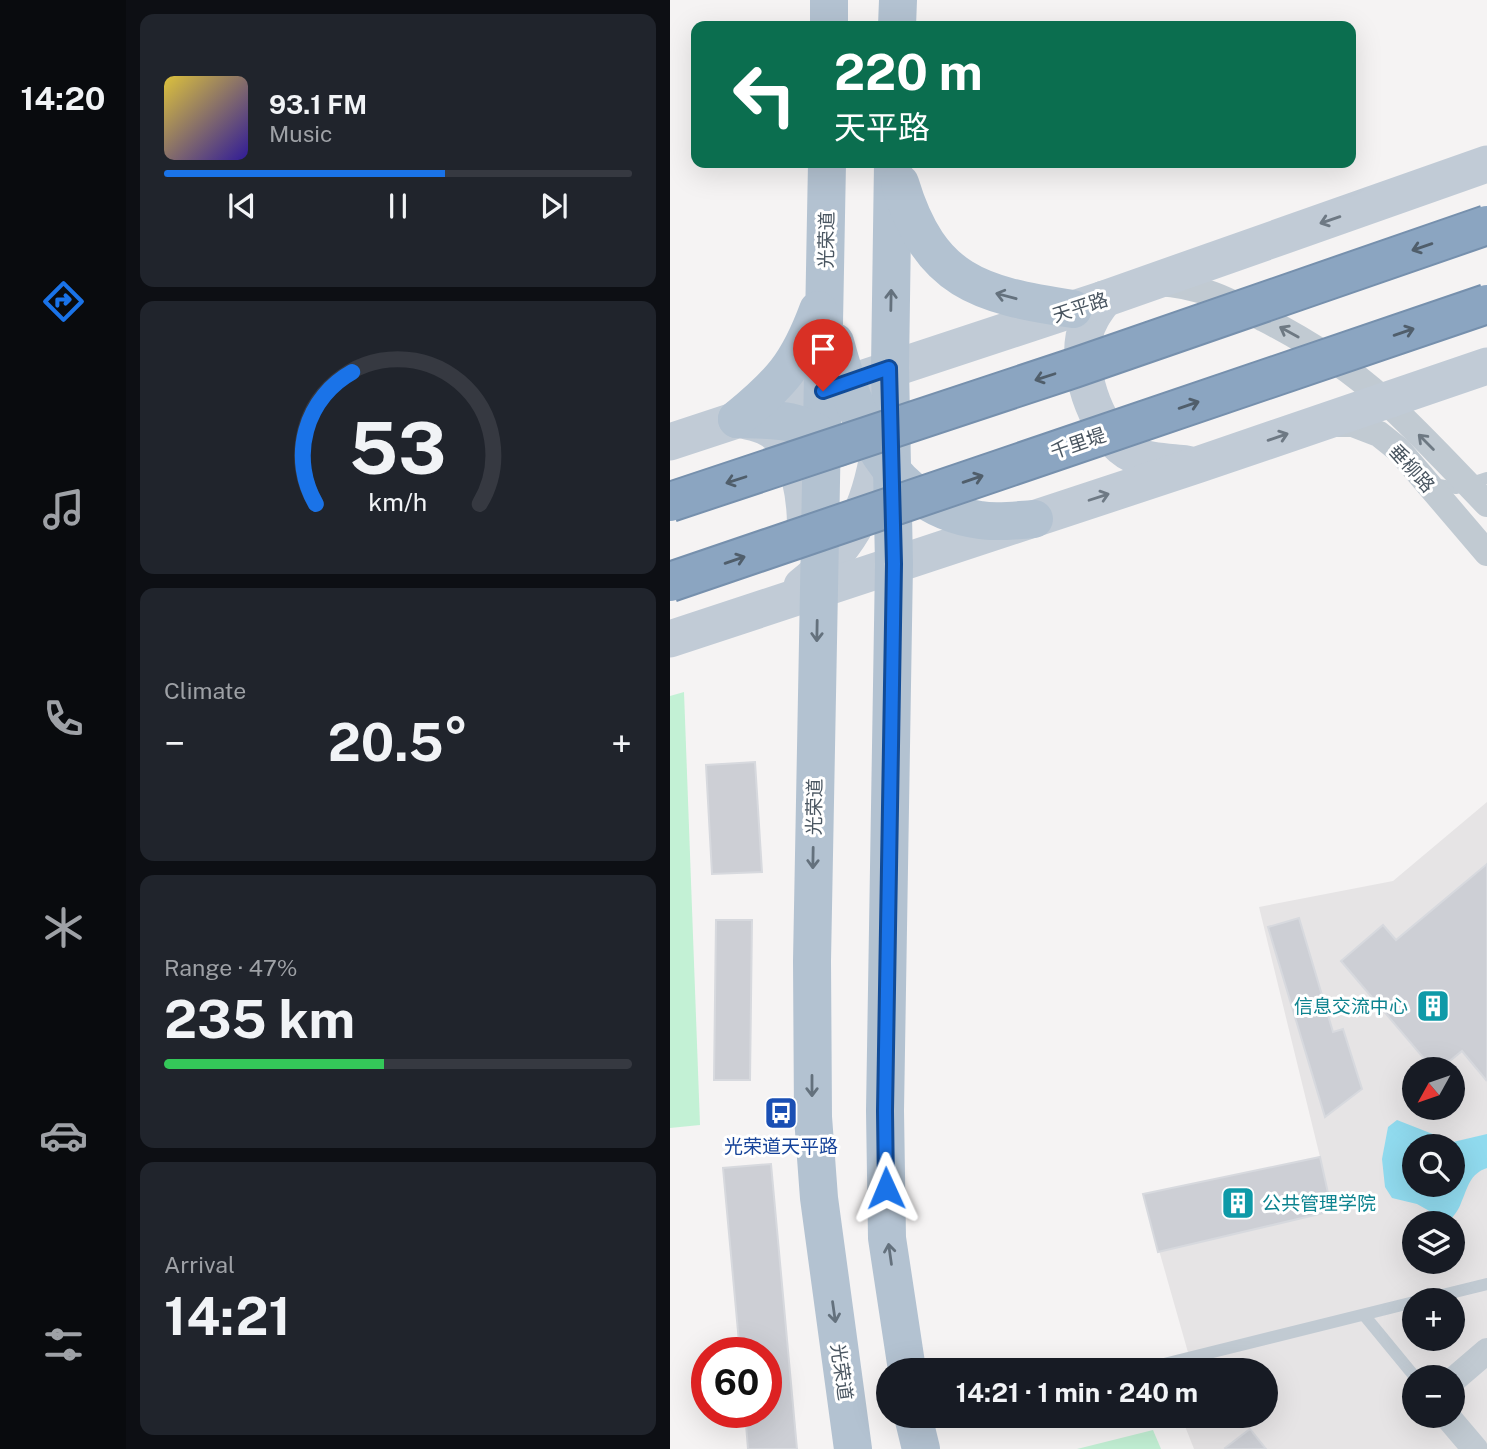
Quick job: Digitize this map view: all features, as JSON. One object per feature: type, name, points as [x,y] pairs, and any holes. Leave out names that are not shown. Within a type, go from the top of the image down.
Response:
[{"type":"highway","points":[[670,502],[1074,368],[1487,225]]},
{"type":"highway","name":"千里堤","points":[[670,582],[1487,304]]},
{"type":"main road","points":[[829,0],[829,21]]},
{"type":"main road","points":[[897,21],[898,0]]},
{"type":"main road","name":"光荣道","points":[[827,168],[825,292],[834,387],[822,434],[812,961],[813,1117],[819,1198],[853,1449]]},
{"type":"main road","points":[[880,471],[889,368],[894,168]]},
{"type":"main road","points":[[896,168],[921,237],[934,255],[957,275],[974,286],[1000,295],[1088,304]]},
{"type":"main road","points":[[737,419],[773,389],[800,353],[825,292]]},
{"type":"main road","points":[[834,387],[859,415],[880,471],[894,564],[885,1124],[888,1238],[905,1358]]},
{"type":"main road","points":[[737,419],[800,424],[822,434],[848,454],[865,476],[880,471]]},
{"type":"main road","points":[[880,471],[933,506],[956,514],[980,520],[1034,519]]},
{"type":"street","name":"天平路","points":[[670,442],[1088,304],[1487,164]]},
{"type":"street","name":"垂柳路","points":[[1150,282],[1203,289],[1228,299],[1298,336],[1355,376],[1477,481],[1487,504]]},
{"type":"street","points":[[1088,304],[1083,373],[1100,421],[1116,444],[1135,456],[1197,465]]},
{"type":"street","points":[[670,639],[762,608],[818,581],[894,564],[1487,366]]},
{"type":"street","points":[[737,419],[770,429],[785,443],[798,473],[804,500],[805,551],[801,568],[784,593],[762,608]]},
{"type":"street","name":"垂柳路","points":[[1314,425],[1353,424],[1379,434],[1399,450],[1487,554]]},
{"type":"street","points":[[818,581],[857,524],[880,471]]},
{"type":"street","points":[[1465,1370],[1487,1351]]},
{"type":"street","points":[[1457,1428],[1475,1449]]},
{"type":"lane","points":[[1420,475],[1443,486],[1456,488],[1477,481]]},
{"type":"lane","points":[[1465,1289],[1487,1284]]},
{"type":"lane","points":[[1189,1358],[1402,1305]]},
{"type":"lane","points":[[1364,1315],[1405,1365]]},
{"type":"shaded area","points":[[1487,802],[1487,1449],[1194,1449],[1186,1428],[1278,1428],[1278,1358],[1190,1358],[1143,1194],[1320,1157],[1259,907],[1393,881]]},
{"type":"green space","points":[[684,692],[700,1125],[670,1128],[670,696]]},
{"type":"green space","points":[[1153,1430],[1161,1449],[1077,1449]]},
{"type":"water","points":[[1397,1120],[1433,1134],[1402,1134],[1402,1197],[1464,1197],[1459,1208],[1457,1211],[1429,1211],[1417,1204],[1392,1198],[1385,1187],[1382,1159],[1388,1127]]},
{"type":"water","points":[[1487,1134],[1487,1168],[1476,1174],[1465,1194],[1465,1139]]},
{"type":"building","points":[[755,762],[762,872],[712,874],[706,765]]},
{"type":"building","name":"信息交流中心","points":[[1487,864],[1486,1080],[1462,1051],[1455,1057],[1423,1057],[1341,961],[1383,925],[1396,940]]},
{"type":"building","points":[[1299,918],[1333,1032],[1343,1029],[1362,1089],[1325,1117],[1268,927]]},
{"type":"building","points":[[716,920],[752,920],[750,1080],[714,1080]]},
{"type":"building","name":"公共管理学院","points":[[1320,1157],[1332,1211],[1158,1252],[1143,1194]]},
{"type":"building","points":[[771,1164],[797,1449],[748,1449],[746,1428],[782,1428],[782,1337],[739,1337],[723,1168]]},
{"type":"building","points":[[1250,1429],[1266,1449],[1225,1448]]},
{"type":"place","name":"信息交流中心","points":[[1433,1006]]},
{"type":"place","name":"光荣道天平路","points":[[781,1113]]},
{"type":"place","name":"公共管理学院","points":[[1238,1203]]},
{"type":"route","points":[[823,391],[889,368],[894,564],[886,1188]]}]
